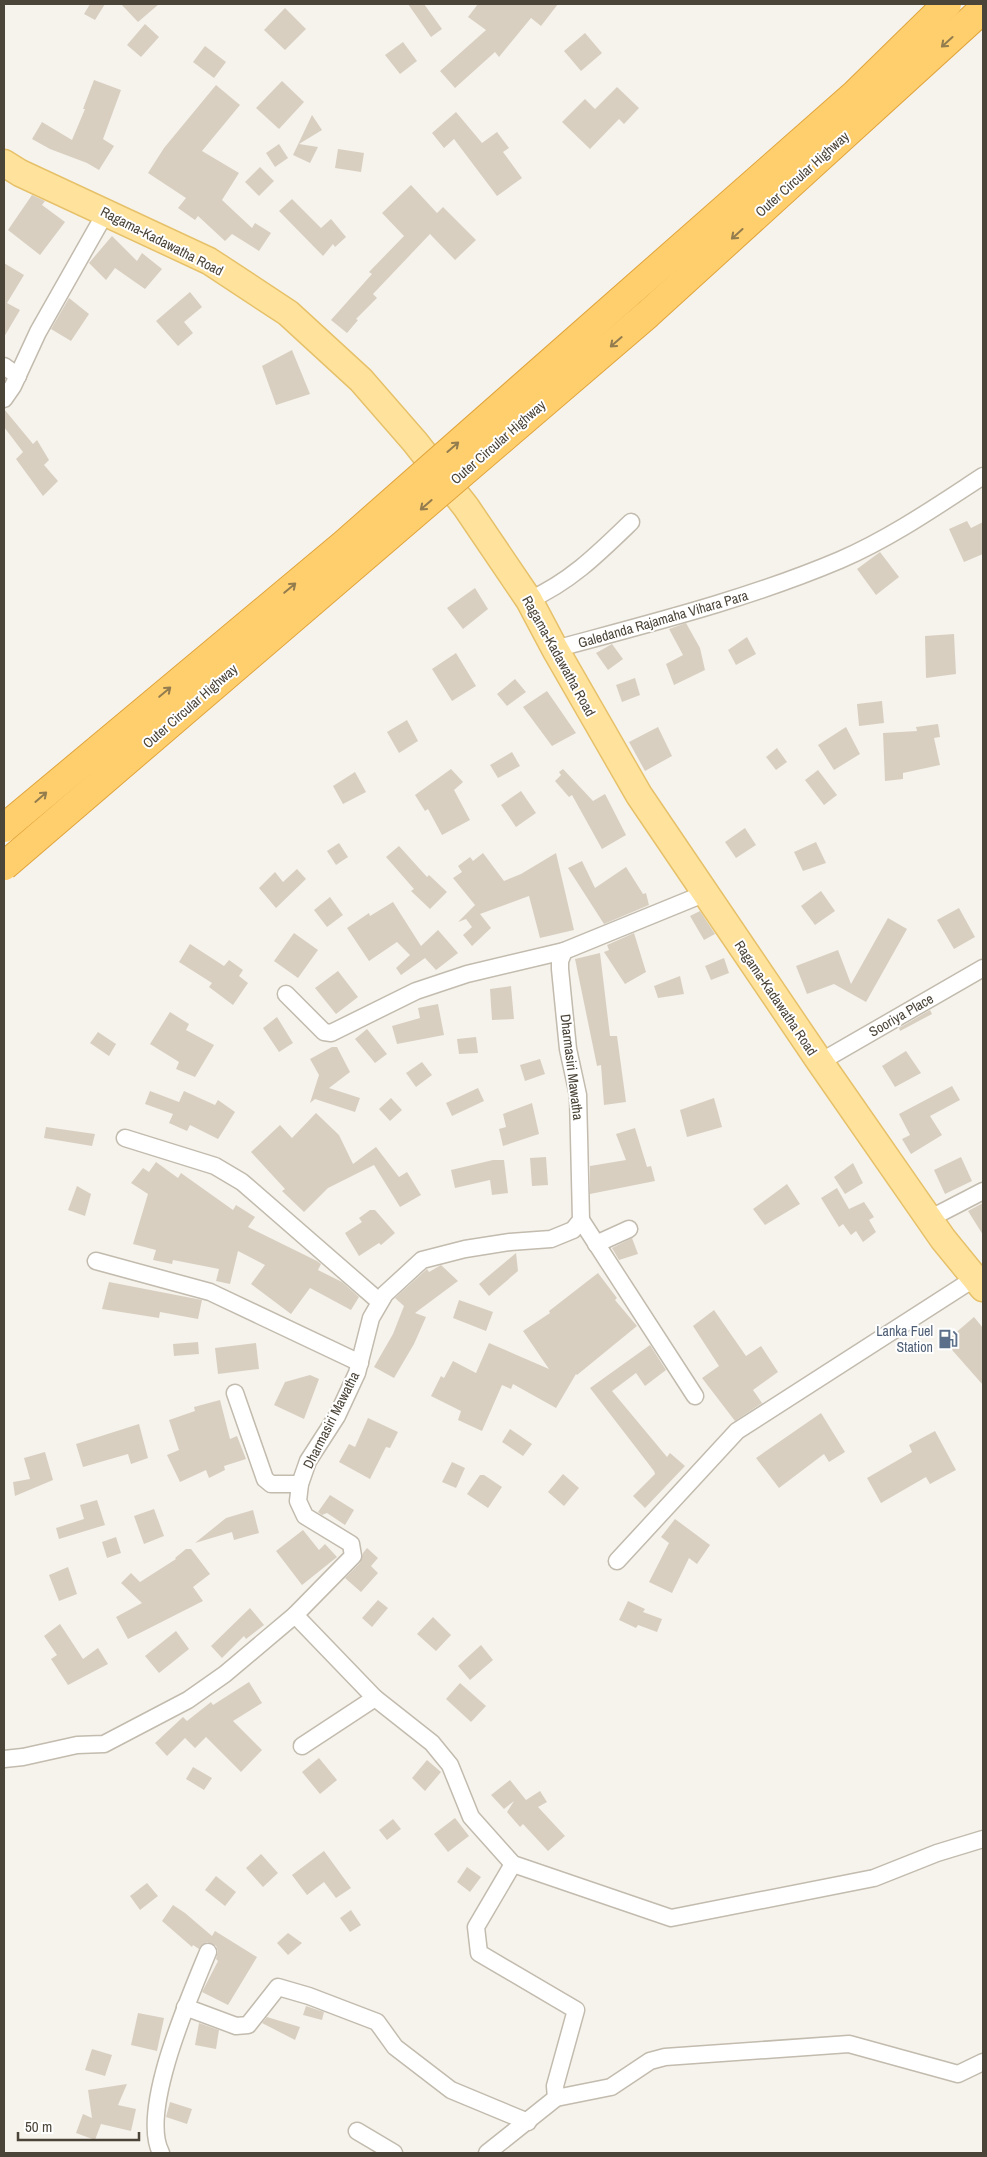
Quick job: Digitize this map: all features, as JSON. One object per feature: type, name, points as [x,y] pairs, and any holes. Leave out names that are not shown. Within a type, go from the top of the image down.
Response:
[{"type":"highway","name":"Outer Circular Highway","points":[[4,828],[351,537],[855,94],[948,4]]},
{"type":"highway","name":"Outer Circular Highway","points":[[4,866],[648,314],[983,9]]},
{"type":"main road","name":"Ragama-Kadawatha Road","points":[[4,163],[20,173],[210,261],[288,313],[361,380],[415,442],[466,507],[529,600],[639,795],[929,1219],[979,1283]]},
{"type":"street","points":[[4,399],[18,376],[38,332],[106,212]]},
{"type":"street","points":[[4,366],[18,376]]},
{"type":"street","name":"Galedanda Rajamaha Vihara Para","points":[[555,649],[722,604],[841,560],[912,522],[983,476]]},
{"type":"street","points":[[529,600],[550,591],[575,575],[631,522]]},
{"type":"street","points":[[286,994],[324,1032],[331,1033],[416,991],[466,974],[564,951],[706,893]]},
{"type":"street","name":"Dharmasiri Mawatha","points":[[4,1759],[23,1757],[77,1745],[104,1744],[188,1700],[225,1674],[295,1615],[353,1556],[351,1544],[305,1516],[298,1501],[300,1484],[308,1461],[337,1416],[360,1363],[371,1318],[384,1294],[422,1260],[483,1246],[551,1239],[573,1230],[581,1220],[578,1095],[568,1049],[560,969],[560,960],[564,951]]},
{"type":"street","name":"Sooriya Place","points":[[820,1062],[983,968]]},
{"type":"street","points":[[125,1138],[215,1166],[242,1182],[380,1302]]},
{"type":"street","points":[[929,1219],[983,1190]]},
{"type":"street","points":[[581,1220],[695,1396]]},
{"type":"street","points":[[596,1244],[630,1229]]},
{"type":"street","points":[[96,1261],[210,1292],[360,1363]]},
{"type":"street","points":[[617,1561],[737,1432],[979,1283]]},
{"type":"street","points":[[235,1393],[265,1479],[271,1484],[300,1484]]},
{"type":"street","points":[[295,1615],[375,1698],[432,1743],[450,1765],[471,1817],[513,1864],[671,1918],[874,1878],[937,1852],[983,1839]]},
{"type":"street","points":[[302,1746],[375,1698]]},
{"type":"street","points":[[513,1864],[476,1927],[479,1953],[576,2010],[555,2086],[556,2098]]},
{"type":"street","points":[[161,2153],[156,2144],[159,2088],[185,2007],[208,1952]]},
{"type":"street","points":[[185,2007],[236,2026],[248,2025],[278,1987],[309,1996],[377,2022],[395,2047],[451,2090],[528,2122]]},
{"type":"street","points":[[487,2153],[556,2098],[612,2086],[650,2061],[665,2058],[849,2044],[958,2074],[983,2062]]},
{"type":"street","points":[[357,2131],[394,2153]]},
{"type":"building","points":[[90,4],[105,4],[95,20],[84,14]]},
{"type":"building","points":[[121,4],[159,4],[138,22]]},
{"type":"building","points":[[408,4],[424,4],[442,29],[431,37]]},
{"type":"building","points":[[478,4],[558,4],[541,26],[531,18],[499,57],[495,52],[455,88],[440,71],[486,30],[468,17]]},
{"type":"building","points":[[285,8],[306,29],[285,50],[264,30]]},
{"type":"building","points":[[145,24],[159,37],[141,57],[127,45]]},
{"type":"building","points":[[585,33],[602,53],[581,71],[564,51]]},
{"type":"building","points":[[403,42],[417,61],[400,74],[385,55]]},
{"type":"building","points":[[205,46],[226,62],[214,78],[193,62]]},
{"type":"building","points":[[94,80],[121,90],[103,139],[114,146],[99,170],[87,163],[50,149],[32,139],[42,122],[72,140],[85,109],[83,109]]},
{"type":"building","points":[[282,81],[304,102],[279,129],[256,108]]},
{"type":"building","points":[[216,85],[240,105],[202,151],[239,173],[222,200],[252,228],[255,223],[271,233],[259,251],[232,234],[225,241],[198,216],[195,220],[178,208],[186,198],[148,173],[164,148]]},
{"type":"building","points":[[617,87],[639,108],[624,124],[619,119],[590,149],[562,122],[585,99],[595,109]]},
{"type":"building","points":[[456,112],[482,143],[497,132],[509,148],[503,152],[522,178],[497,196],[454,139],[444,148],[432,133]]},
{"type":"building","points":[[312,115],[322,130],[299,144],[318,147],[310,163],[293,155]]},
{"type":"building","points":[[279,144],[288,158],[275,167],[266,153]]},
{"type":"building","points":[[338,149],[364,153],[361,172],[335,168]]},
{"type":"building","points":[[260,167],[274,181],[259,196],[245,182]]},
{"type":"building","points":[[411,185],[437,213],[443,207],[476,240],[455,260],[430,234],[373,294],[377,298],[356,319],[358,320],[347,333],[331,320],[372,274],[369,272],[404,236],[382,213]]},
{"type":"building","points":[[32,195],[45,201],[42,205],[65,222],[40,255],[8,230]]},
{"type":"building","points":[[292,199],[321,228],[331,219],[346,237],[335,247],[333,244],[323,256],[279,211]]},
{"type":"building","points":[[112,236],[137,261],[142,253],[162,269],[145,289],[115,268],[106,280],[89,263]]},
{"type":"building","points":[[4,263],[24,275],[7,303],[20,310],[4,337]]},
{"type":"building","points":[[190,292],[202,307],[184,322],[193,333],[178,346],[156,321]]},
{"type":"building","points":[[69,298],[89,314],[71,341],[51,329]]},
{"type":"building","points":[[292,350],[310,394],[276,405],[262,366]]},
{"type":"building","points":[[4,409],[33,444],[37,440],[49,460],[44,465],[58,481],[43,496],[16,459],[23,452],[4,427]]},
{"type":"building","points":[[967,521],[971,528],[983,522],[983,554],[964,562],[949,529]]},
{"type":"building","points":[[880,552],[899,577],[876,595],[857,569]]},
{"type":"building","points":[[475,588],[488,609],[463,629],[447,608]]},
{"type":"building","points":[[686,623],[700,648],[705,670],[674,685],[666,664],[683,655],[669,629]]},
{"type":"building","points":[[954,634],[956,674],[926,678],[925,636]]},
{"type":"building","points":[[747,637],[756,654],[736,665],[728,650]]},
{"type":"building","points":[[612,644],[623,659],[608,670],[596,653]]},
{"type":"building","points":[[456,653],[476,686],[452,701],[432,669]]},
{"type":"building","points":[[635,678],[640,695],[622,702],[616,685]]},
{"type":"building","points":[[515,679],[526,692],[507,706],[497,694]]},
{"type":"building","points":[[547,691],[576,733],[552,746],[523,707]]},
{"type":"building","points":[[882,701],[884,723],[859,726],[857,704]]},
{"type":"building","points":[[407,720],[418,741],[399,753],[387,732]]},
{"type":"building","points":[[938,724],[940,737],[934,738],[940,765],[903,773],[903,779],[885,781],[883,733],[917,731],[916,727]]},
{"type":"building","points":[[658,727],[672,756],[645,771],[629,742]]},
{"type":"building","points":[[846,727],[860,754],[834,770],[818,745]]},
{"type":"building","points":[[777,748],[787,762],[776,770],[766,757]]},
{"type":"building","points":[[512,752],[520,766],[498,778],[490,765]]},
{"type":"building","points":[[451,769],[463,782],[454,790],[470,820],[442,835],[428,809],[425,811],[415,795]]},
{"type":"building","points":[[563,769],[593,801],[605,794],[626,835],[602,849],[572,795],[569,797],[555,781],[561,775],[559,772]]},
{"type":"building","points":[[818,770],[837,795],[824,805],[805,780]]},
{"type":"building","points":[[355,772],[366,792],[343,804],[333,786]]},
{"type":"building","points":[[521,791],[536,813],[516,827],[501,805]]},
{"type":"building","points":[[745,828],[756,845],[736,858],[725,842]]},
{"type":"building","points":[[816,842],[826,863],[803,871],[794,852]]},
{"type":"building","points":[[339,843],[348,857],[336,865],[327,851]]},
{"type":"building","points":[[399,846],[427,877],[429,875],[447,892],[430,909],[411,891],[414,889],[386,857]]},
{"type":"building","points":[[483,853],[504,881],[521,874],[556,853],[574,930],[540,938],[529,896],[480,914],[491,928],[472,946],[463,935],[472,927],[466,919],[458,922],[475,905],[453,878],[462,872],[458,866],[470,857],[473,861]]},
{"type":"building","points":[[582,861],[595,888],[626,867],[643,894],[646,893],[649,905],[604,924],[568,868]]},
{"type":"building","points":[[297,869],[306,879],[276,908],[259,888],[275,872],[283,882]]},
{"type":"building","points":[[821,891],[835,911],[815,925],[801,906]]},
{"type":"building","points":[[330,897],[343,915],[327,927],[314,910]]},
{"type":"building","points":[[393,902],[421,946],[438,930],[458,953],[436,970],[425,958],[401,975],[396,968],[410,955],[397,942],[369,961],[347,928],[369,913],[370,916]]},
{"type":"building","points":[[959,908],[975,937],[954,949],[937,920]]},
{"type":"building","points":[[700,911],[715,934],[704,940],[690,916]]},
{"type":"building","points":[[888,918],[907,929],[866,1002],[834,984],[807,994],[796,966],[838,950],[851,984]]},
{"type":"building","points":[[294,933],[318,950],[298,978],[274,961]]},
{"type":"building","points":[[634,933],[646,972],[625,984],[604,952],[609,950],[607,945]]},
{"type":"building","points":[[190,944],[224,966],[229,960],[243,970],[239,976],[248,983],[233,1005],[209,987],[212,983],[179,962]]},
{"type":"building","points":[[600,953],[610,1036],[617,1036],[626,1102],[604,1105],[601,1065],[597,1066],[575,959]]},
{"type":"building","points":[[724,958],[729,973],[711,980],[705,966]]},
{"type":"building","points":[[338,971],[358,997],[336,1014],[315,988]]},
{"type":"building","points":[[680,976],[684,994],[658,998],[654,986]]},
{"type":"building","points":[[511,986],[514,1019],[492,1020],[490,989]]},
{"type":"building","points":[[438,1004],[444,1035],[397,1044],[392,1026],[420,1018],[418,1008]]},
{"type":"building","points":[[930,1010],[932,1014],[900,1031],[899,1028]]},
{"type":"building","points":[[170,1012],[189,1024],[186,1030],[214,1045],[195,1077],[176,1069],[179,1062],[150,1044]]},
{"type":"building","points":[[277,1017],[293,1043],[279,1052],[263,1028]]},
{"type":"building","points":[[367,1029],[387,1054],[375,1063],[355,1039]]},
{"type":"building","points":[[98,1032],[116,1044],[109,1056],[90,1043]]},
{"type":"building","points":[[476,1037],[478,1053],[459,1054],[457,1039]]},
{"type":"building","points":[[332,1047],[337,1047],[350,1072],[329,1088],[360,1098],[355,1112],[315,1099],[310,1103],[319,1075],[310,1059]]},
{"type":"building","points":[[906,1051],[921,1073],[895,1087],[882,1066]]},
{"type":"building","points":[[540,1059],[545,1074],[525,1081],[520,1065]]},
{"type":"building","points":[[422,1062],[432,1075],[416,1087],[406,1073]]},
{"type":"building","points":[[952,1086],[960,1100],[930,1116],[942,1135],[911,1154],[902,1139],[910,1135],[899,1114]]},
{"type":"building","points":[[478,1088],[484,1101],[452,1116],[446,1103]]},
{"type":"building","points":[[150,1091],[179,1102],[184,1091],[215,1105],[218,1100],[235,1112],[218,1139],[190,1125],[187,1131],[169,1123],[173,1114],[145,1104]]},
{"type":"building","points":[[391,1098],[402,1110],[390,1121],[379,1109]]},
{"type":"building","points":[[714,1098],[722,1127],[687,1137],[680,1110]]},
{"type":"building","points":[[532,1103],[539,1134],[503,1146],[499,1129],[506,1127],[503,1114]]},
{"type":"building","points":[[316,1113],[339,1135],[353,1164],[376,1147],[399,1177],[407,1172],[421,1195],[400,1207],[374,1165],[328,1188],[304,1212],[282,1191],[285,1189],[251,1152],[280,1125],[292,1138]]},
{"type":"building","points":[[46,1127],[95,1134],[92,1146],[44,1138]]},
{"type":"building","points":[[635,1128],[647,1167],[651,1166],[655,1181],[590,1194],[590,1166],[626,1160],[616,1134]]},
{"type":"building","points":[[546,1157],[548,1185],[532,1186],[530,1158]]},
{"type":"building","points":[[961,1157],[972,1181],[945,1194],[934,1170]]},
{"type":"building","points":[[493,1160],[504,1160],[508,1193],[492,1195],[490,1180],[455,1188],[451,1170]]},
{"type":"building","points":[[156,1162],[178,1178],[181,1173],[233,1210],[236,1205],[255,1217],[248,1227],[321,1264],[318,1270],[342,1282],[359,1297],[351,1310],[310,1288],[291,1314],[251,1284],[265,1265],[238,1251],[230,1284],[216,1281],[219,1269],[173,1260],[172,1264],[153,1260],[156,1250],[133,1244],[148,1194],[131,1183],[143,1168],[149,1172]]},
{"type":"building","points":[[853,1163],[863,1183],[845,1194],[834,1177]]},
{"type":"building","points":[[787,1184],[800,1204],[765,1225],[753,1209]]},
{"type":"building","points":[[77,1186],[91,1194],[85,1216],[68,1210]]},
{"type":"building","points":[[837,1188],[849,1209],[864,1202],[874,1217],[869,1220],[876,1232],[863,1242],[856,1231],[851,1235],[843,1224],[839,1227],[821,1198]]},
{"type":"building","points":[[983,1203],[983,1235],[968,1211]]},
{"type":"building","points":[[370,1210],[375,1210],[395,1233],[381,1245],[379,1243],[359,1256],[345,1233],[362,1222],[359,1218]]},
{"type":"building","points":[[632,1238],[638,1254],[619,1260],[612,1248]]},
{"type":"building","points":[[516,1253],[518,1271],[489,1296],[479,1284]]},
{"type":"building","points":[[441,1265],[458,1281],[415,1313],[426,1317],[414,1344],[394,1378],[374,1367],[393,1334],[404,1306],[395,1298],[427,1269],[429,1272]]},
{"type":"building","points":[[598,1273],[617,1298],[615,1300],[637,1326],[576,1374],[556,1408],[513,1384],[511,1389],[502,1385],[482,1431],[458,1420],[461,1411],[431,1396],[441,1376],[444,1378],[453,1361],[476,1373],[489,1343],[549,1369],[523,1331],[550,1313],[549,1311]]},
{"type":"building","points":[[109,1282],[202,1300],[198,1319],[160,1312],[159,1318],[102,1309]]},
{"type":"building","points":[[459,1300],[493,1312],[486,1331],[453,1318]]},
{"type":"building","points":[[714,1310],[746,1356],[761,1346],[778,1372],[753,1390],[762,1403],[735,1421],[702,1378],[719,1366],[693,1326]]},
{"type":"building","points":[[974,1317],[983,1328],[983,1385],[945,1342]]},
{"type":"building","points":[[198,1342],[199,1354],[174,1356],[173,1344]]},
{"type":"building","points":[[256,1343],[259,1369],[218,1374],[215,1348]]},
{"type":"building","points":[[650,1345],[666,1370],[645,1386],[636,1373],[612,1391],[667,1457],[670,1453],[685,1466],[645,1508],[633,1496],[655,1474],[654,1471],[590,1388]]},
{"type":"building","points":[[310,1375],[319,1379],[304,1419],[274,1405],[285,1382]]},
{"type":"building","points":[[220,1400],[230,1439],[237,1436],[246,1459],[224,1466],[225,1470],[209,1478],[206,1470],[180,1482],[167,1455],[179,1450],[169,1420],[195,1411],[194,1407]]},
{"type":"building","points":[[821,1413],[845,1452],[829,1462],[824,1454],[779,1488],[756,1458]]},
{"type":"building","points":[[368,1418],[398,1432],[390,1448],[386,1447],[370,1479],[339,1462],[349,1444],[355,1447]]},
{"type":"building","points":[[139,1424],[148,1458],[131,1464],[128,1454],[83,1467],[76,1444]]},
{"type":"building","points":[[510,1429],[532,1444],[523,1456],[502,1442]]},
{"type":"building","points":[[935,1431],[956,1470],[930,1484],[926,1477],[881,1503],[867,1478],[912,1452],[909,1445]]},
{"type":"building","points":[[45,1452],[53,1480],[15,1496],[13,1482],[30,1479],[24,1458]]},
{"type":"building","points":[[452,1462],[465,1468],[456,1488],[442,1482]]},
{"type":"building","points":[[563,1474],[579,1488],[564,1506],[548,1492]]},
{"type":"building","points":[[480,1475],[484,1475],[502,1487],[488,1508],[467,1494]]},
{"type":"building","points":[[330,1495],[354,1510],[345,1525],[327,1513],[322,1515],[318,1512]]},
{"type":"building","points":[[97,1500],[105,1525],[59,1539],[56,1528],[84,1519],[80,1505]]},
{"type":"building","points":[[154,1509],[164,1536],[144,1544],[134,1516]]},
{"type":"building","points":[[253,1510],[259,1533],[234,1540],[232,1532],[195,1543],[226,1518]]},
{"type":"building","points":[[675,1519],[710,1545],[697,1564],[689,1558],[672,1593],[649,1582],[669,1543],[661,1537]]},
{"type":"building","points":[[303,1530],[319,1550],[325,1544],[337,1557],[302,1585],[276,1551]]},
{"type":"building","points":[[116,1537],[121,1553],[107,1558],[102,1542]]},
{"type":"building","points":[[367,1548],[378,1558],[371,1566],[378,1573],[361,1592],[345,1578],[360,1563],[363,1553]]},
{"type":"building","points":[[186,1549],[191,1549],[210,1574],[193,1587],[203,1601],[128,1639],[116,1617],[142,1603],[121,1583],[131,1573],[140,1582],[176,1559]]},
{"type":"building","points":[[68,1567],[77,1594],[59,1601],[49,1575]]},
{"type":"building","points":[[378,1600],[388,1608],[372,1627],[362,1618]]},
{"type":"building","points":[[628,1601],[645,1609],[643,1612],[662,1619],[657,1632],[638,1625],[636,1628],[619,1620]]},
{"type":"building","points":[[250,1608],[264,1625],[246,1639],[244,1636],[222,1658],[211,1646]]},
{"type":"building","points":[[433,1617],[451,1635],[436,1651],[417,1634]]},
{"type":"building","points":[[60,1624],[83,1659],[98,1648],[108,1664],[68,1685],[51,1659],[57,1655],[44,1636]]},
{"type":"building","points":[[176,1631],[189,1649],[159,1673],[145,1656]]},
{"type":"building","points":[[481,1645],[493,1660],[470,1680],[458,1666]]},
{"type":"building","points":[[249,1682],[262,1703],[233,1721],[262,1750],[241,1772],[206,1737],[195,1748],[185,1738],[167,1756],[155,1743],[183,1717],[187,1721],[211,1702],[213,1705]]},
{"type":"building","points":[[460,1683],[486,1706],[471,1722],[446,1699]]},
{"type":"building","points":[[319,1758],[337,1780],[320,1794],[302,1772]]},
{"type":"building","points":[[427,1760],[441,1772],[425,1791],[412,1778]]},
{"type":"building","points":[[193,1767],[212,1778],[204,1790],[186,1779]]},
{"type":"building","points":[[510,1780],[526,1800],[540,1791],[547,1802],[538,1807],[565,1836],[548,1851],[523,1824],[520,1827],[507,1812],[514,1801],[504,1809],[491,1795]]},
{"type":"building","points":[[455,1818],[469,1836],[448,1852],[434,1834]]},
{"type":"building","points":[[393,1819],[401,1829],[387,1840],[379,1830]]},
{"type":"building","points":[[324,1851],[351,1888],[336,1898],[324,1882],[307,1895],[292,1875]]},
{"type":"building","points":[[261,1854],[278,1873],[263,1887],[246,1868]]},
{"type":"building","points":[[467,1867],[481,1877],[470,1892],[457,1882]]},
{"type":"building","points":[[216,1876],[236,1892],[225,1906],[205,1890]]},
{"type":"building","points":[[147,1883],[158,1896],[140,1910],[130,1896]]},
{"type":"building","points":[[173,1905],[212,1936],[215,1931],[257,1957],[228,2005],[202,1992],[218,1961],[216,1959],[218,1951],[216,1946],[207,1942],[199,1949],[193,1945],[192,1947],[162,1921]]},
{"type":"building","points":[[351,1910],[361,1925],[350,1932],[340,1918]]},
{"type":"building","points":[[288,1933],[302,1943],[288,1955],[277,1943]]},
{"type":"building","points":[[306,2006],[324,2012],[322,2020],[303,2015]]},
{"type":"building","points":[[138,2013],[164,2018],[157,2051],[131,2045]]},
{"type":"building","points":[[267,2017],[300,2027],[295,2040],[262,2023]]},
{"type":"building","points":[[199,2023],[219,2030],[216,2049],[195,2045]]},
{"type":"building","points":[[92,2049],[112,2055],[105,2076],[85,2070]]},
{"type":"building","points":[[127,2084],[118,2105],[136,2109],[131,2131],[101,2124],[95,2140],[76,2133],[83,2114],[92,2118],[88,2090]]},
{"type":"building","points":[[170,2102],[192,2109],[187,2124],[166,2117]]},
{"type":"place","name":"Lanka Fuel Station","points":[[948,1339]]}]
